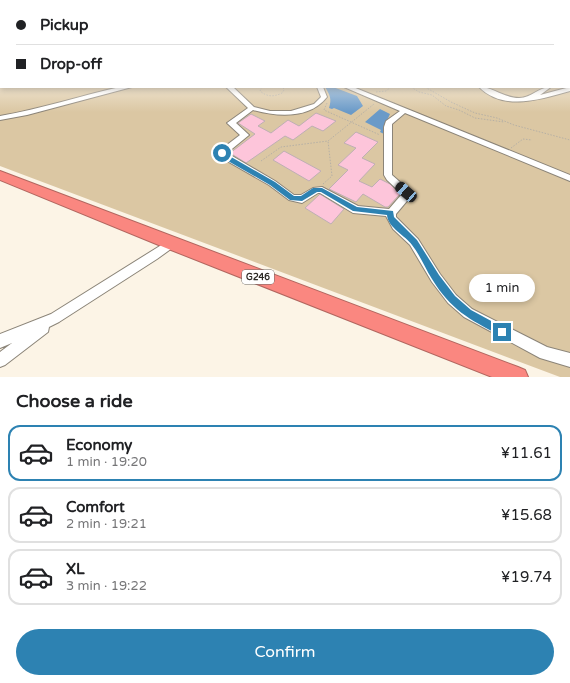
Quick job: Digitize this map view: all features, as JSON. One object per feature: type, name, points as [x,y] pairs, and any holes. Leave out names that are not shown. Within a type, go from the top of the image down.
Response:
[{"type":"highway","name":"G246","points":[[0,175],[171,243],[518,377]]},
{"type":"street","points":[[0,118],[25,114],[84,97],[124,88]]},
{"type":"street","points":[[230,88],[252,108],[270,113],[292,113],[316,105],[324,97],[320,88]]},
{"type":"street","points":[[351,88],[570,178]]},
{"type":"street","points":[[484,88],[496,95],[521,100],[570,89]]},
{"type":"street","points":[[530,98],[546,88]]},
{"type":"street","points":[[252,108],[231,123],[245,135],[222,153],[223,155],[272,183],[292,198],[302,199],[316,190],[322,190],[356,210],[391,213]]},
{"type":"street","points":[[404,111],[388,127],[388,174],[390,178],[406,192],[407,195],[391,213],[391,218],[397,226],[414,242],[452,299],[468,313],[545,353],[570,360]]},
{"type":"street","points":[[0,360],[55,318],[171,243]]},
{"type":"street","points":[[0,342],[55,318]]},
{"type":"path","points":[[262,88],[260,91],[262,94],[272,96],[282,93],[283,88]]},
{"type":"path","points":[[368,95],[386,91],[390,88]]},
{"type":"path","points":[[413,88],[419,92],[432,95],[446,106],[476,118],[506,122]]},
{"type":"path","points":[[427,88],[451,102],[475,113],[497,118],[514,125],[570,140]]},
{"type":"path","points":[[324,97],[328,98],[324,110],[389,140]]},
{"type":"path","points":[[261,161],[281,147],[328,141],[379,100]]},
{"type":"path","points":[[508,153],[510,149],[523,139],[532,140]]},
{"type":"path","points":[[322,190],[321,186],[332,176],[328,141]]},
{"type":"shaded area","points":[[0,88],[570,88],[570,377],[560,377],[0,166]]},
{"type":"water","points":[[326,88],[336,88],[357,96],[363,106],[351,115],[334,108],[329,108],[330,97]]},
{"type":"water","points":[[380,109],[390,114],[384,127],[384,134],[380,132],[381,130],[365,122]]},
{"type":"building","points":[[316,113],[336,121],[323,131],[312,126],[293,140],[285,136],[246,163],[230,153],[255,134],[238,123],[251,114],[265,121],[258,126],[271,133],[288,120],[299,126]]},
{"type":"building","points":[[356,132],[378,142],[362,158],[375,164],[359,181],[372,187],[380,179],[390,184],[400,194],[388,207],[385,207],[363,194],[356,202],[329,189],[348,170],[338,165],[356,148],[344,143]]},
{"type":"building","points":[[284,151],[321,171],[309,181],[273,160]]},
{"type":"building","points":[[320,194],[344,209],[331,224],[305,208]]},
{"type":"route","points":[[222,153],[244,168],[272,183],[292,198],[302,199],[316,190],[322,190],[345,202],[356,210],[391,213],[391,218],[397,226],[414,242],[436,278],[452,299],[468,313],[502,332]]}]
